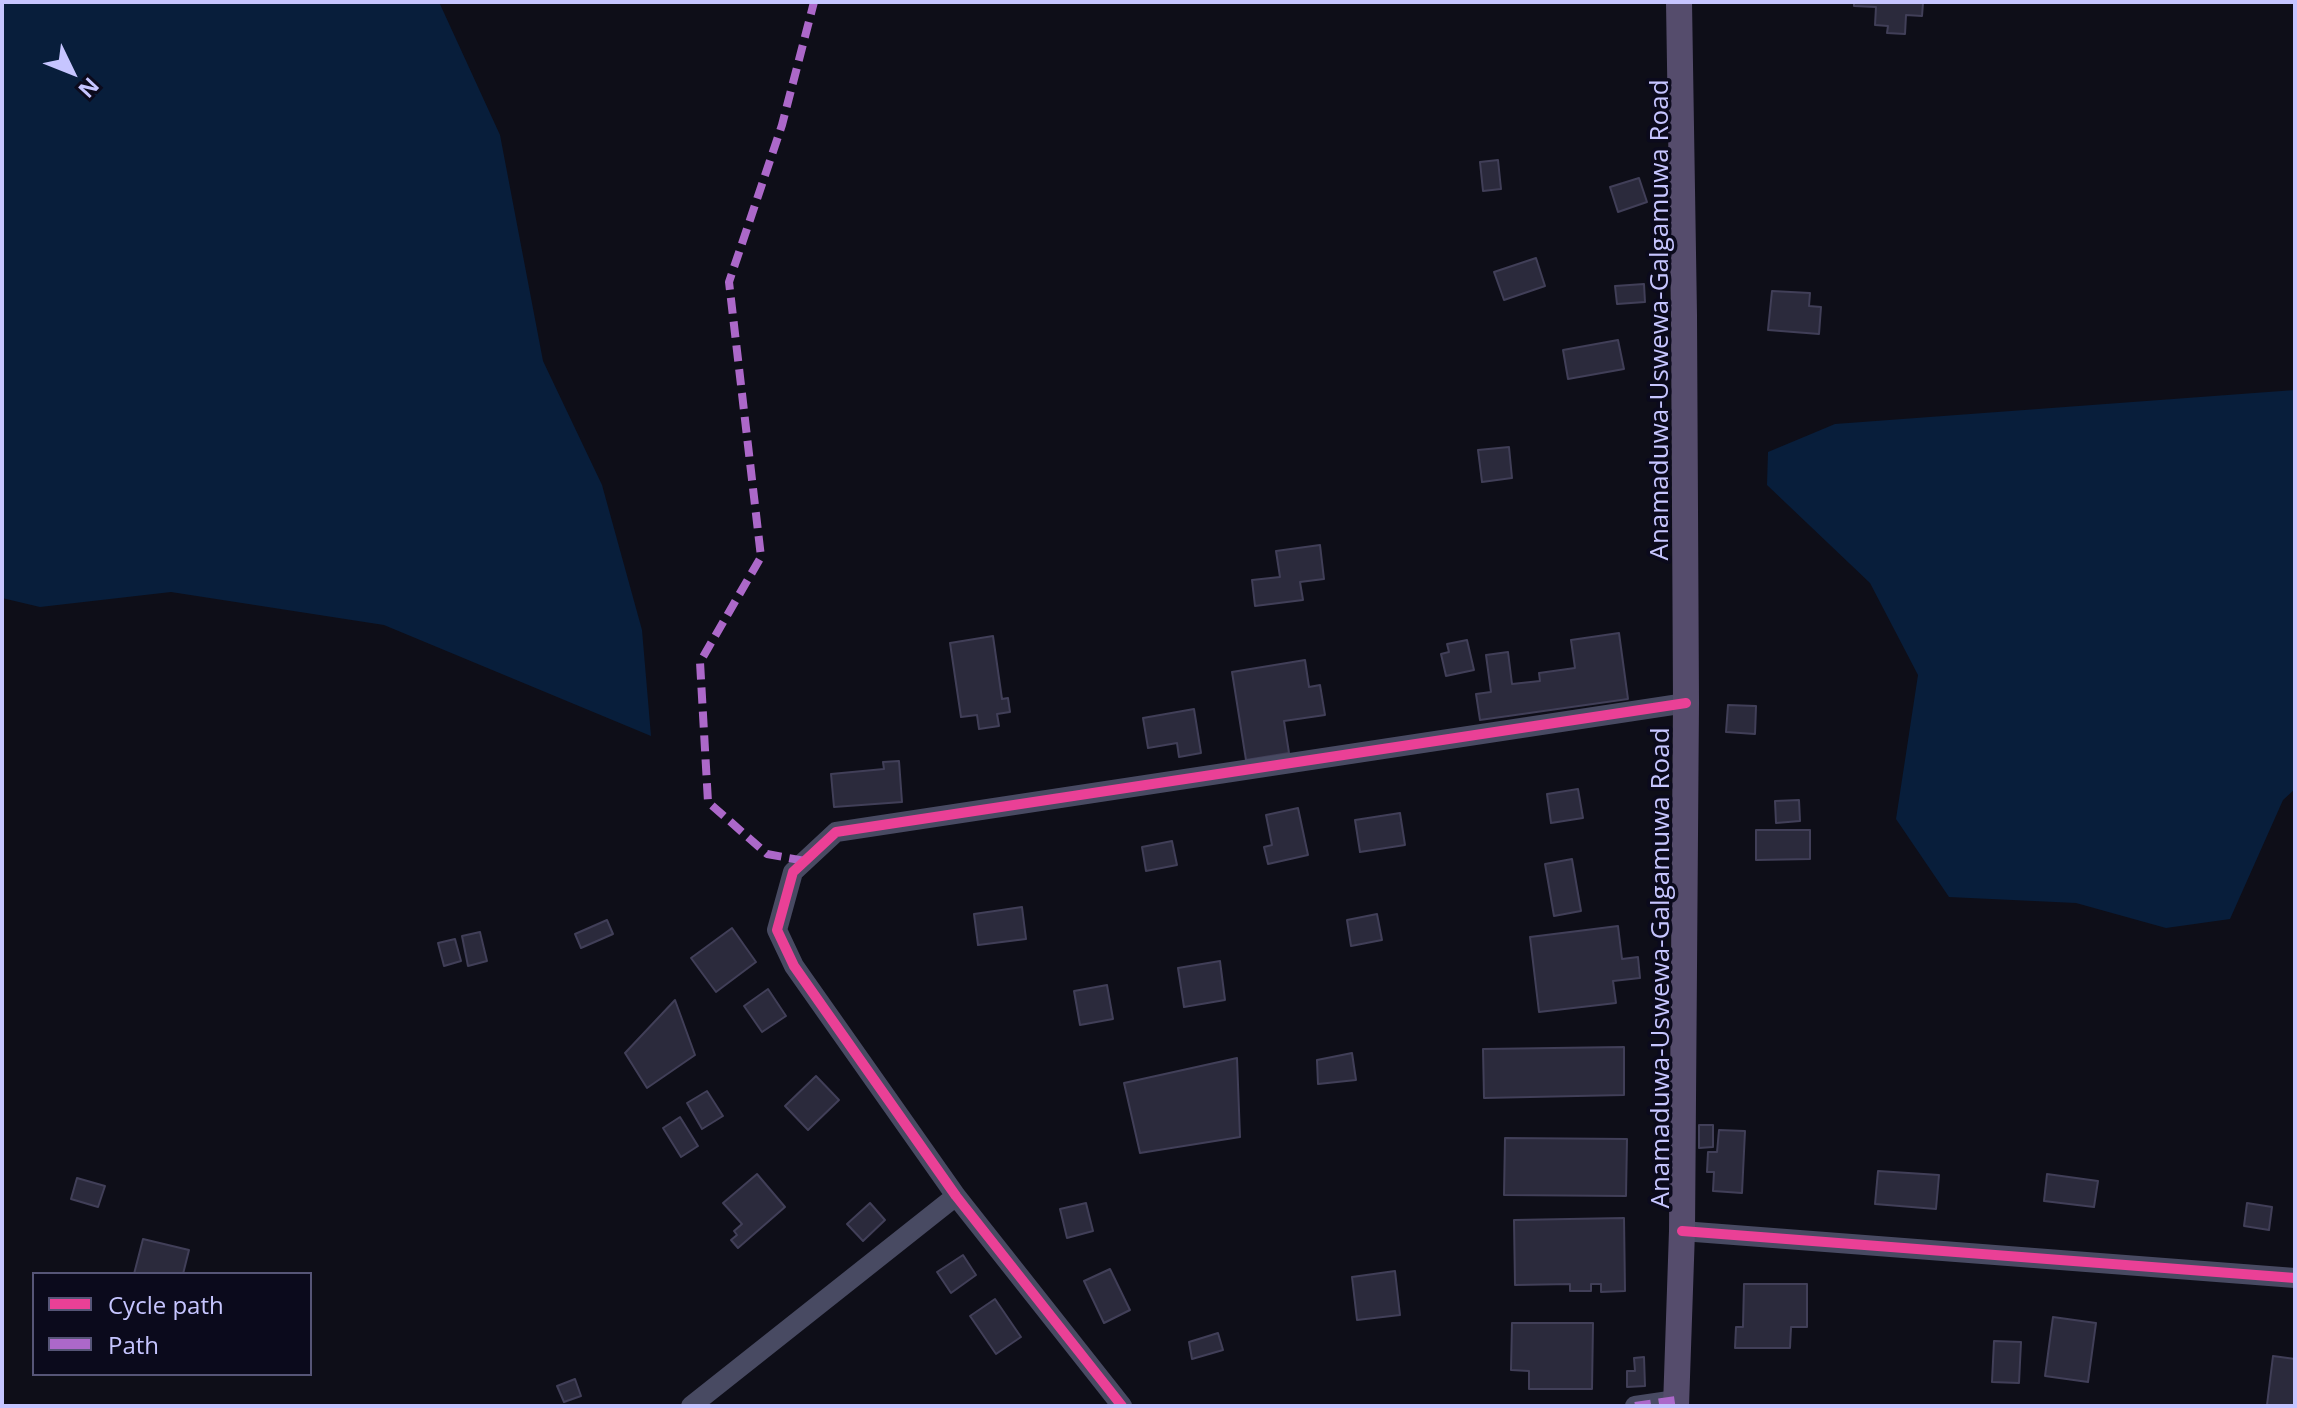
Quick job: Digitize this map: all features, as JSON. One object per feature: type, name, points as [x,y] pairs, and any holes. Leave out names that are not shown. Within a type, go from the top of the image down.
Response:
[{"type":"main road","name":"Anamaduwa-Uswewa-Galgamuwa Road","points":[[1676,1403],[1682,1231],[1686,703],[1679,2]]},
{"type":"street","points":[[1122,1406],[956,1196],[794,966],[777,930],[793,872],[836,832],[1686,703]]},
{"type":"street","points":[[691,1406],[956,1196]]},
{"type":"street","points":[[1682,1231],[2295,1278]]},
{"type":"street","points":[[1635,1406],[1676,1403]]},
{"type":"water","points":[[2,2],[439,2],[500,135],[543,361],[602,485],[642,630],[651,736],[384,625],[171,592],[40,607],[2,598]]},
{"type":"water","points":[[2295,390],[2295,789],[2283,800],[2230,919],[2166,928],[2076,903],[1949,897],[1896,819],[1918,675],[1870,583],[1767,485],[1768,452],[1835,424]]},
{"type":"building","points":[[1854,2],[1923,3],[1922,16],[1906,15],[1905,34],[1887,33],[1888,26],[1875,25],[1876,7],[1854,6]]},
{"type":"building","points":[[1498,160],[1501,189],[1483,191],[1480,162]]},
{"type":"building","points":[[1639,178],[1647,202],[1618,212],[1610,187]]},
{"type":"building","points":[[1536,258],[1545,286],[1504,300],[1494,272]]},
{"type":"building","points":[[1644,284],[1645,302],[1617,304],[1615,286]]},
{"type":"building","points":[[1772,291],[1810,293],[1809,306],[1821,307],[1819,334],[1768,330]]},
{"type":"building","points":[[1618,340],[1624,369],[1568,379],[1563,350]]},
{"type":"building","points":[[1509,447],[1512,478],[1482,482],[1478,450]]},
{"type":"building","points":[[1320,545],[1324,579],[1300,582],[1303,600],[1255,606],[1252,580],[1280,577],[1276,551]]},
{"type":"building","points":[[1619,633],[1628,699],[1480,720],[1476,694],[1491,692],[1486,655],[1508,652],[1512,684],[1540,681],[1539,673],[1575,668],[1571,640]]},
{"type":"building","points":[[993,636],[1002,699],[1008,698],[1010,712],[997,714],[999,726],[979,729],[977,715],[961,717],[950,643]]},
{"type":"building","points":[[1467,640],[1474,670],[1446,676],[1441,654],[1449,652],[1447,644]]},
{"type":"building","points":[[1305,660],[1309,687],[1320,685],[1325,715],[1284,721],[1289,753],[1246,760],[1232,672]]},
{"type":"building","points":[[1728,705],[1756,706],[1755,734],[1726,732]]},
{"type":"building","points":[[1194,709],[1201,753],[1179,757],[1177,743],[1148,748],[1143,718]]},
{"type":"building","points":[[899,761],[902,802],[834,807],[831,774],[884,769],[883,762]]},
{"type":"building","points":[[1578,789],[1583,818],[1551,823],[1547,794]]},
{"type":"building","points":[[1799,800],[1800,821],[1776,823],[1775,801]]},
{"type":"building","points":[[1298,808],[1308,855],[1268,864],[1264,847],[1272,845],[1266,815]]},
{"type":"building","points":[[1400,813],[1405,845],[1360,852],[1355,820]]},
{"type":"building","points":[[1756,830],[1810,830],[1810,859],[1756,860]]},
{"type":"building","points":[[1172,841],[1177,865],[1146,871],[1142,847]]},
{"type":"building","points":[[1572,859],[1581,911],[1554,916],[1545,864]]},
{"type":"building","points":[[1022,907],[1026,939],[978,945],[974,914]]},
{"type":"building","points":[[1377,914],[1382,940],[1351,946],[1347,920]]},
{"type":"building","points":[[607,920],[613,934],[581,948],[575,934]]},
{"type":"building","points":[[1618,926],[1622,959],[1638,957],[1640,978],[1613,981],[1616,1003],[1539,1012],[1530,937]]},
{"type":"building","points":[[732,928],[756,962],[716,992],[691,958]]},
{"type":"building","points":[[480,932],[487,961],[468,966],[462,936]]},
{"type":"building","points":[[455,939],[461,961],[444,966],[438,943]]},
{"type":"building","points":[[1220,961],[1225,1000],[1184,1007],[1178,968]]},
{"type":"building","points":[[1107,985],[1113,1019],[1080,1025],[1074,991]]},
{"type":"building","points":[[768,989],[786,1016],[762,1032],[744,1006]]},
{"type":"building","points":[[675,1000],[695,1055],[647,1088],[625,1053]]},
{"type":"building","points":[[1624,1047],[1624,1095],[1484,1098],[1483,1049]]},
{"type":"building","points":[[1352,1053],[1356,1080],[1318,1084],[1317,1060]]},
{"type":"building","points":[[1237,1058],[1240,1137],[1140,1153],[1124,1083]]},
{"type":"building","points":[[816,1076],[839,1100],[808,1130],[785,1106]]},
{"type":"building","points":[[707,1091],[723,1116],[702,1129],[687,1103]]},
{"type":"building","points":[[680,1117],[698,1146],[681,1157],[663,1128]]},
{"type":"building","points":[[1699,1125],[1713,1125],[1713,1147],[1699,1148]]},
{"type":"building","points":[[1719,1130],[1745,1131],[1742,1193],[1713,1191],[1714,1172],[1707,1172],[1708,1152],[1717,1152]]},
{"type":"building","points":[[1505,1138],[1627,1139],[1626,1196],[1504,1195]]},
{"type":"building","points":[[1878,1171],[1939,1175],[1936,1209],[1875,1204]]},
{"type":"building","points":[[757,1174],[785,1207],[738,1248],[731,1240],[737,1235],[734,1231],[742,1224],[723,1203]]},
{"type":"building","points":[[2047,1174],[2098,1181],[2094,1207],[2044,1201]]},
{"type":"building","points":[[77,1178],[105,1186],[98,1207],[71,1199]]},
{"type":"building","points":[[870,1203],[885,1220],[863,1241],[847,1224]]},
{"type":"building","points":[[1086,1203],[1093,1231],[1067,1238],[1060,1209]]},
{"type":"building","points":[[2247,1203],[2272,1207],[2269,1230],[2244,1226]]},
{"type":"building","points":[[1624,1218],[1625,1291],[1601,1292],[1601,1284],[1591,1284],[1591,1291],[1570,1291],[1570,1284],[1515,1285],[1514,1220]]},
{"type":"building","points":[[143,1239],[189,1250],[184,1272],[135,1272]]},
{"type":"building","points":[[963,1255],[976,1275],[951,1293],[937,1272]]},
{"type":"building","points":[[1110,1269],[1130,1310],[1104,1323],[1084,1281]]},
{"type":"building","points":[[1395,1271],[1400,1315],[1357,1320],[1352,1277]]},
{"type":"building","points":[[1744,1284],[1807,1284],[1807,1327],[1791,1327],[1790,1348],[1735,1348],[1736,1327],[1743,1327]]},
{"type":"building","points":[[995,1299],[1021,1337],[996,1354],[970,1316]]},
{"type":"building","points":[[2053,1317],[2096,1323],[2088,1382],[2045,1376]]},
{"type":"building","points":[[1512,1323],[1593,1323],[1592,1389],[1529,1389],[1529,1371],[1511,1370]]},
{"type":"building","points":[[1218,1333],[1223,1350],[1192,1359],[1189,1342]]},
{"type":"building","points":[[1994,1341],[2021,1342],[2019,1383],[1992,1382]]},
{"type":"building","points":[[2273,1356],[2295,1359],[2295,1406],[2267,1405]]},
{"type":"building","points":[[1644,1357],[1645,1386],[1627,1387],[1627,1371],[1635,1371],[1634,1358]]},
{"type":"building","points":[[575,1379],[581,1396],[564,1402],[557,1386]]},
{"type":"marked path","points":[[805,861],[767,854],[708,802],[700,662],[761,557],[729,282],[782,125],[814,2]]},
{"type":"marked path","points":[[1635,1406],[1676,1400]]},
{"type":"cycle path","points":[[1122,1406],[956,1196],[794,966],[777,930],[793,872],[836,832],[1686,703]]},
{"type":"cycle path","points":[[1682,1231],[2295,1278]]}]
